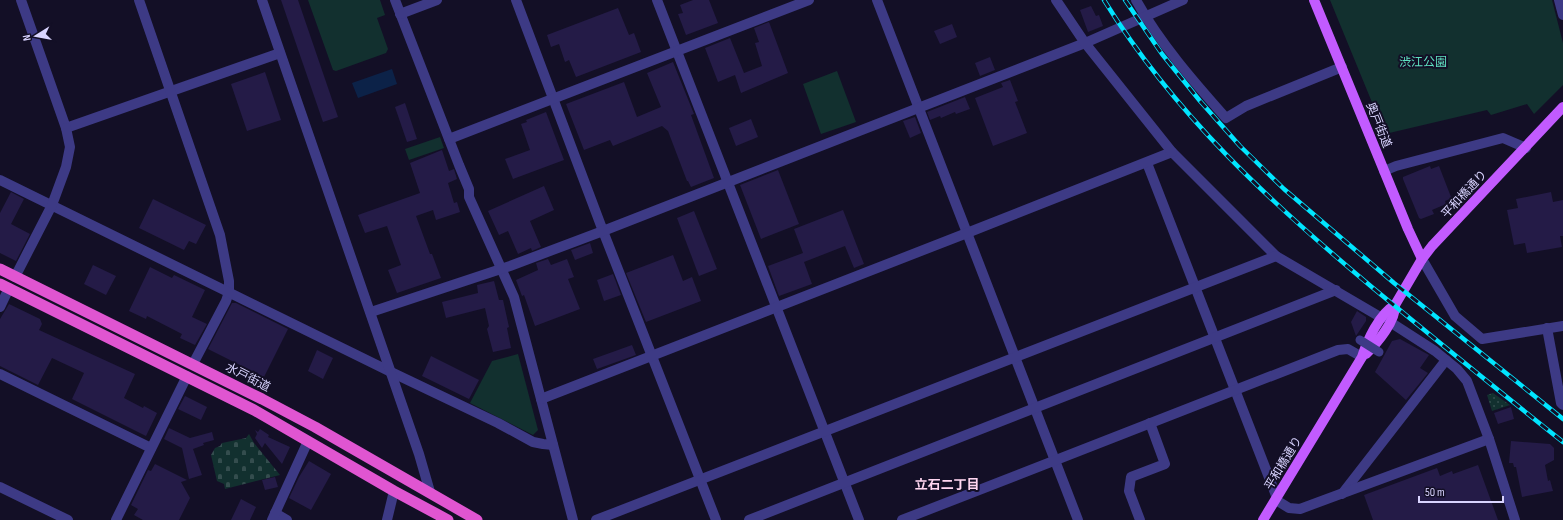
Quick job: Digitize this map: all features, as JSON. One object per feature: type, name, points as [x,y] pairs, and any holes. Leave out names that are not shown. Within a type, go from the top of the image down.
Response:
[{"type":"highway","name":"水戸街道","points":[[0,269],[193,364],[315,427],[477,520]]},
{"type":"highway","points":[[4,286],[254,410],[394,491],[448,520]]},
{"type":"highway","points":[[394,491],[414,483]]},
{"type":"highway","points":[[408,498],[430,492],[436,513]]},
{"type":"main road","name":"奥戸街道","points":[[1314,0],[1408,229],[1422,259]]},
{"type":"main road","name":"平和橋通り","points":[[1263,520],[1362,357],[1367,340],[1386,320],[1388,309],[1394,305],[1422,259],[1432,246],[1563,107]]},
{"type":"street","points":[[15,277],[52,205],[69,156],[70,147],[66,128],[21,0]]},
{"type":"street","points":[[138,0],[220,235],[229,281],[229,292],[193,364]]},
{"type":"street","points":[[262,0],[392,372],[430,492]]},
{"type":"street","points":[[395,0],[469,189],[469,197],[514,298],[573,520]]},
{"type":"street","points":[[400,14],[437,0]]},
{"type":"street","points":[[516,0],[603,230],[716,520]]},
{"type":"street","points":[[657,0],[858,520]]},
{"type":"street","points":[[449,139],[809,0]]},
{"type":"street","points":[[877,0],[1078,520]]},
{"type":"street","points":[[1056,0],[1085,43],[1172,152],[1276,256],[1386,320],[1446,360],[1462,374],[1467,381],[1489,439],[1515,520]]},
{"type":"street","points":[[1136,0],[1145,16],[1202,91],[1226,118],[1246,106],[1342,67]]},
{"type":"street","points":[[371,312],[501,269],[728,182],[1085,43],[1183,0]]},
{"type":"street","points":[[1559,0],[1563,15]]},
{"type":"street","points":[[66,128],[280,54]]},
{"type":"street","points":[[1384,171],[1396,166],[1503,138],[1526,148]]},
{"type":"street","points":[[541,399],[1172,152]]},
{"type":"street","points":[[1147,163],[1276,499],[1284,506],[1295,510],[1300,509],[1489,439]]},
{"type":"street","points":[[0,180],[498,423],[533,442],[553,445]]},
{"type":"street","points":[[596,520],[1276,256]]},
{"type":"street","points":[[1422,259],[1455,316],[1482,339],[1563,326]]},
{"type":"street","points":[[0,307],[4,286]]},
{"type":"street","points":[[749,520],[1336,290]]},
{"type":"street","points":[[1547,328],[1561,403],[1563,405]]},
{"type":"street","points":[[1360,340],[1379,352]]},
{"type":"street","points":[[902,520],[1054,459],[1338,350],[1348,349],[1362,357]]},
{"type":"street","points":[[1341,495],[1446,360]]},
{"type":"street","points":[[0,374],[151,448]]},
{"type":"street","points":[[116,520],[186,376]]},
{"type":"street","points":[[1140,520],[1129,491],[1131,477],[1166,464],[1150,423]]},
{"type":"street","points":[[287,520],[274,516],[308,441]]},
{"type":"street","points":[[0,487],[68,520]]},
{"type":"street","points":[[387,520],[394,491]]},
{"type":"green space","points":[[308,0],[380,0],[385,15],[377,18],[388,49],[386,53],[336,71],[333,70]]},
{"type":"green space","name":"渋江公園","points":[[1330,0],[1552,0],[1563,43],[1563,85],[1534,114],[1527,104],[1491,115],[1487,110],[1385,134]]},
{"type":"green space","points":[[837,71],[856,122],[821,134],[803,84]]},
{"type":"green space","points":[[440,137],[444,148],[409,160],[405,149]]},
{"type":"green space","points":[[518,354],[538,430],[533,435],[470,403],[492,361]]},
{"type":"green space","points":[[1493,393],[1510,405],[1492,411],[1487,395]]},
{"type":"green space","points":[[249,434],[254,443],[280,475],[225,489],[224,484],[217,481],[211,455],[215,448],[220,446],[222,443],[246,438]]},
{"type":"water","points":[[392,69],[397,84],[358,98],[352,83]]},
{"type":"building","points":[[281,0],[298,0],[338,117],[323,122]]},
{"type":"building","points":[[693,0],[709,0],[718,23],[686,35],[678,14],[683,13],[680,5]]},
{"type":"building","points":[[1091,6],[1096,16],[1099,15],[1103,26],[1088,32],[1080,10]]},
{"type":"building","points":[[618,8],[629,35],[634,33],[641,52],[576,77],[569,60],[565,62],[559,44],[551,47],[547,35]]},
{"type":"building","points":[[769,22],[788,73],[741,93],[735,75],[718,82],[705,48],[730,38],[744,73],[762,66],[755,43],[759,42],[754,28]]},
{"type":"building","points":[[952,24],[957,37],[940,44],[934,31]]},
{"type":"building","points":[[990,57],[995,70],[980,76],[975,63]]},
{"type":"building","points":[[673,62],[694,114],[691,115],[714,178],[691,187],[687,181],[668,131],[662,126],[613,146],[610,140],[584,150],[566,104],[624,82],[637,117],[661,107],[647,73]]},
{"type":"building","points":[[265,72],[281,120],[247,131],[231,84]]},
{"type":"building","points":[[1010,80],[1018,101],[1015,102],[1027,133],[993,146],[975,98],[1003,87],[1001,83]]},
{"type":"building","points":[[965,97],[970,109],[956,114],[955,112],[941,118],[940,116],[930,120],[927,112]]},
{"type":"building","points":[[405,103],[417,139],[407,142],[395,107]]},
{"type":"building","points":[[546,112],[564,160],[513,179],[505,159],[530,150],[521,124],[527,122],[526,120]]},
{"type":"building","points":[[915,117],[921,133],[910,138],[903,121]]},
{"type":"building","points":[[751,119],[758,137],[736,146],[729,128]]},
{"type":"building","points":[[442,150],[449,171],[454,169],[457,179],[448,183],[454,203],[457,202],[460,212],[436,220],[433,210],[416,216],[430,254],[432,254],[441,278],[397,293],[388,270],[401,265],[387,226],[365,233],[358,215],[420,193],[410,163]]},
{"type":"building","points":[[1430,166],[1431,169],[1439,166],[1451,197],[1445,201],[1446,204],[1432,210],[1434,214],[1421,219],[1419,218],[1403,177]]},
{"type":"building","points":[[778,170],[799,224],[761,239],[740,185]]},
{"type":"building","points":[[544,186],[554,210],[530,221],[541,247],[532,251],[531,248],[518,254],[508,231],[499,235],[488,211]]},
{"type":"building","points":[[11,192],[24,199],[11,224],[30,234],[16,261],[0,253],[0,213]]},
{"type":"building","points":[[1551,192],[1553,202],[1563,200],[1563,236],[1560,236],[1562,247],[1527,253],[1525,243],[1514,245],[1507,210],[1518,208],[1516,199]]},
{"type":"building","points":[[153,199],[206,225],[196,244],[189,241],[184,250],[139,228]]},
{"type":"building","points":[[843,210],[864,264],[854,268],[845,246],[804,262],[812,284],[779,296],[768,266],[803,253],[794,229]]},
{"type":"building","points":[[694,211],[717,269],[699,276],[677,218]]},
{"type":"building","points":[[590,243],[593,253],[575,260],[571,250]]},
{"type":"building","points":[[673,255],[683,281],[692,277],[701,301],[646,322],[626,273]]},
{"type":"building","points":[[548,259],[551,265],[567,259],[574,277],[568,279],[580,309],[535,326],[524,295],[522,296],[516,280],[538,270],[536,263]]},
{"type":"building","points":[[93,265],[116,276],[106,295],[84,284]]},
{"type":"building","points":[[150,267],[172,278],[174,275],[205,290],[192,317],[207,324],[195,345],[180,338],[182,334],[147,316],[146,319],[129,311]]},
{"type":"building","points":[[613,274],[621,295],[604,301],[597,280]]},
{"type":"building","points":[[494,281],[499,300],[503,300],[509,327],[507,328],[511,348],[493,352],[487,329],[489,326],[485,308],[446,318],[442,302],[478,293],[477,285]]},
{"type":"building","points":[[232,303],[236,303],[288,329],[264,377],[208,349]]},
{"type":"building","points":[[9,304],[40,319],[42,324],[39,330],[135,374],[124,398],[143,408],[144,406],[157,413],[146,436],[72,399],[84,373],[52,358],[38,385],[0,366],[0,319]]},
{"type":"building","points":[[1357,311],[1366,317],[1366,321],[1356,336],[1351,322]]},
{"type":"building","points":[[1400,339],[1429,355],[1420,368],[1428,373],[1406,400],[1375,372],[1392,341]]},
{"type":"building","points":[[632,345],[636,355],[597,369],[593,359]]},
{"type":"building","points":[[317,350],[333,358],[323,379],[308,371]]},
{"type":"building","points":[[431,356],[479,380],[469,399],[422,376]]},
{"type":"building","points":[[185,396],[207,407],[201,420],[178,409]]},
{"type":"building","points":[[1511,407],[1514,419],[1498,424],[1494,413]]},
{"type":"building","points":[[169,428],[190,438],[212,432],[214,440],[203,443],[204,445],[193,449],[202,475],[189,479],[182,448],[164,439]]},
{"type":"building","points":[[260,429],[269,435],[268,437],[290,447],[282,464],[265,443],[262,448],[255,438],[257,434],[255,430],[258,432]]},
{"type":"building","points":[[1511,441],[1550,444],[1554,448],[1554,460],[1545,465],[1548,481],[1550,480],[1553,491],[1522,497],[1516,467],[1514,467],[1513,463],[1509,463]]},
{"type":"building","points":[[309,461],[331,474],[311,510],[289,498]]},
{"type":"building","points":[[155,464],[187,480],[181,482],[190,498],[179,520],[143,520],[134,515],[138,509],[131,505],[148,470],[151,471]]},
{"type":"building","points":[[1478,465],[1498,520],[1373,520],[1364,495],[1437,468],[1440,476],[1452,471],[1453,474]]},
{"type":"building","points":[[275,477],[278,487],[265,490],[262,480]]},
{"type":"building","points":[[241,499],[256,507],[250,520],[231,520]]},
{"type":"railway","points":[[1104,0],[1132,42],[1193,119],[1226,155],[1261,189],[1373,288],[1563,442]]},
{"type":"railway","points":[[1125,0],[1162,54],[1200,101],[1240,146],[1284,189],[1394,283],[1563,419]]},
{"type":"district","name":"立石二丁目","points":[[947,484]]}]
